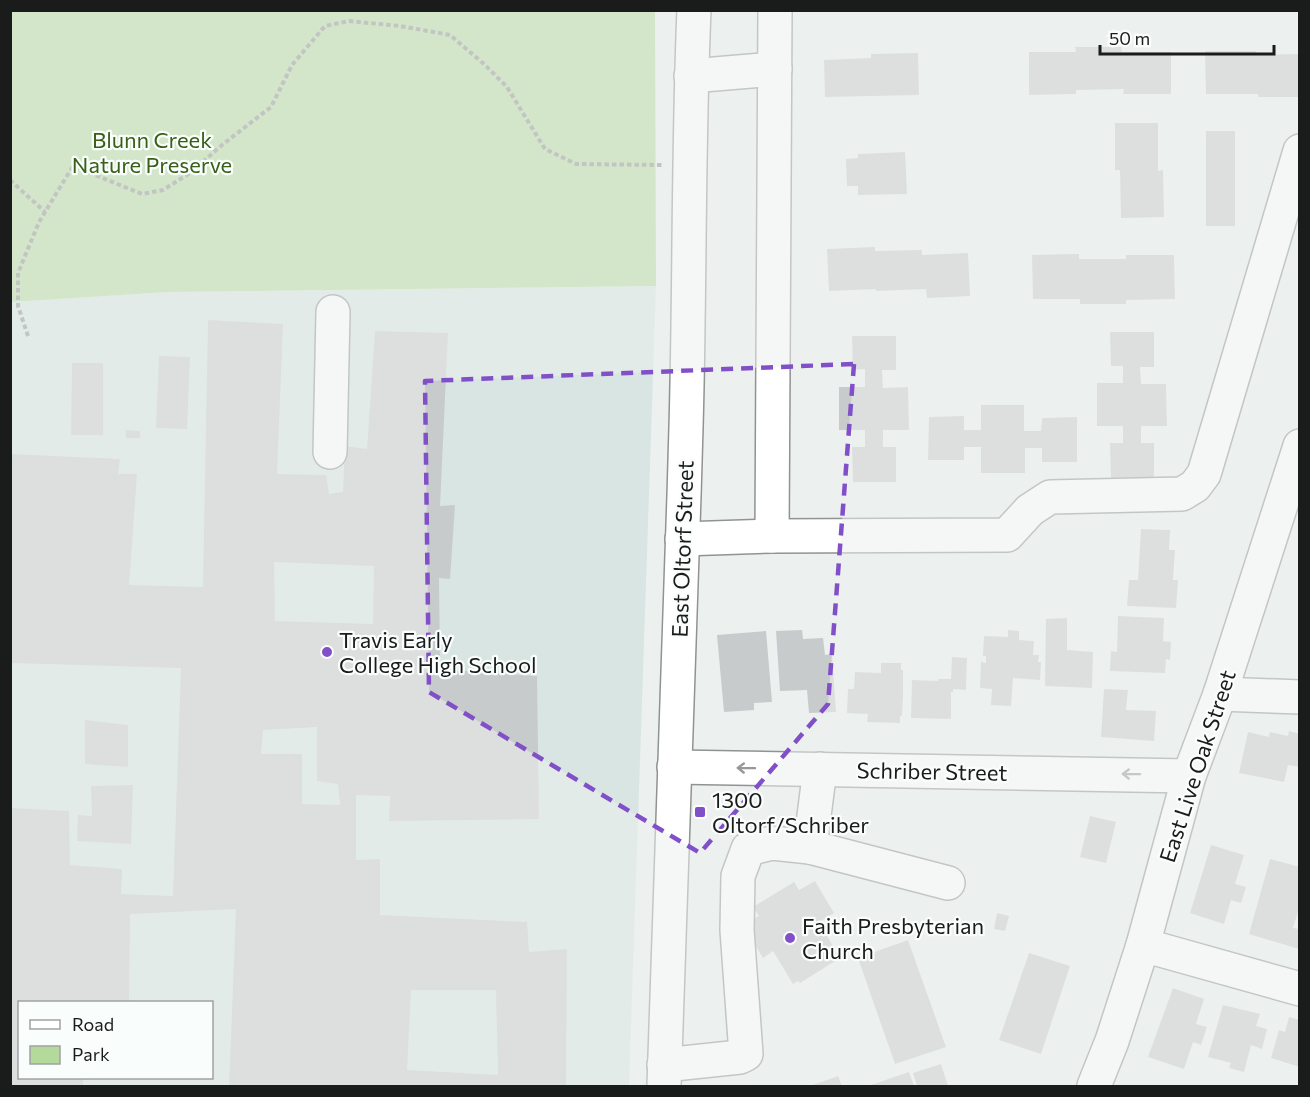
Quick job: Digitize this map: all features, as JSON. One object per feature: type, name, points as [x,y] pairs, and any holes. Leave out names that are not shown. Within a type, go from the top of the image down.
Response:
[{"type":"street","name":"East Oltorf Street","points":[[664,1076],[686,426],[694,10]]},
{"type":"street","points":[[772,536],[775,10]]},
{"type":"street","points":[[691,76],[775,69]]},
{"type":"street","points":[[682,539],[772,536],[1007,535],[1030,510],[1050,496],[1182,494],[1195,486],[1204,474],[1299,151]]},
{"type":"street","points":[[330,452],[333,312]]},
{"type":"street","name":"East Live Oak Street","points":[[1094,1086],[1112,1041],[1143,945],[1190,776],[1220,694],[1299,446]]},
{"type":"street","points":[[1220,694],[1299,697]]},
{"type":"street","name":"Schriber Street","points":[[674,766],[1190,776]]},
{"type":"street","points":[[810,847],[820,769]]},
{"type":"street","points":[[664,1076],[746,1054],[736,930],[738,876],[748,849],[772,843],[810,847],[948,883]]},
{"type":"street","points":[[1143,945],[1299,989]]},
{"type":"path","points":[[28,336],[18,306],[18,273],[39,222],[73,166],[142,194],[163,190],[190,173],[271,107],[292,65],[325,26],[349,21],[400,26],[450,35],[507,87],[545,149],[576,164],[662,165]]},
{"type":"path","points":[[10,180],[45,212]]},
{"type":"highlighted area","points":[[854,364],[828,704],[700,853],[429,692],[425,381]]},
{"type":"shaded area","name":"Travis Early College High School","points":[[656,286],[629,1086],[11,1086],[11,302],[169,292]]},
{"type":"green space","name":"Blunn Creek Nature Preserve","points":[[11,10],[655,11],[656,286],[169,292],[11,302]]},
{"type":"building","points":[[1075,47],[1121,47],[1122,52],[1171,52],[1171,94],[1123,94],[1124,89],[1076,90],[1076,94],[1029,95],[1029,52],[1076,52]]},
{"type":"building","points":[[1205,51],[1256,51],[1256,55],[1300,54],[1300,97],[1206,94]]},
{"type":"building","points":[[918,53],[919,95],[825,97],[824,60],[871,58],[871,54]]},
{"type":"building","points":[[1115,123],[1158,123],[1158,171],[1163,170],[1164,217],[1121,218],[1120,170],[1115,170]]},
{"type":"building","points":[[1206,131],[1235,131],[1235,226],[1206,226]]},
{"type":"building","points":[[905,152],[907,194],[858,195],[858,186],[847,186],[846,159],[858,158],[858,154]]},
{"type":"building","points":[[875,247],[875,251],[922,250],[922,255],[968,253],[970,296],[927,298],[926,289],[829,291],[827,249]]},
{"type":"building","points":[[1079,254],[1079,259],[1126,259],[1126,255],[1174,255],[1175,299],[1126,300],[1126,304],[1080,304],[1080,299],[1033,299],[1032,255]]},
{"type":"building","points":[[208,320],[283,324],[277,474],[326,475],[329,494],[343,492],[345,446],[367,449],[375,331],[448,333],[440,506],[455,505],[450,579],[439,578],[440,669],[537,676],[539,819],[389,821],[390,796],[356,795],[356,860],[380,859],[380,915],[527,922],[529,952],[567,949],[566,1086],[229,1086],[236,909],[130,914],[129,1001],[18,1001],[18,1079],[83,1079],[83,1086],[10,1086],[10,808],[69,811],[70,865],[122,869],[121,894],[173,896],[181,668],[11,663],[11,454],[120,459],[118,474],[137,474],[129,585],[203,587]],"holes":[[[274,562],[374,566],[373,624],[275,621]],[[317,727],[317,781],[338,784],[340,805],[302,804],[302,754],[261,754],[263,730]],[[411,990],[496,990],[498,1075],[407,1070]]]},
{"type":"building","points":[[1110,332],[1154,332],[1154,367],[1140,367],[1141,384],[1166,384],[1167,426],[1141,426],[1141,443],[1154,443],[1154,478],[1111,479],[1110,443],[1123,443],[1123,426],[1097,426],[1097,383],[1123,383],[1123,366],[1111,366]]},
{"type":"building","points":[[852,336],[896,336],[896,370],[882,370],[883,388],[908,387],[909,430],[883,430],[883,447],[896,447],[896,482],[853,482],[852,447],[865,447],[865,430],[839,430],[839,387],[865,387],[865,369],[853,370]]},
{"type":"building","points":[[159,356],[190,357],[187,429],[156,428]]},
{"type":"building","points":[[72,363],[103,363],[103,435],[71,435]]},
{"type":"building","points":[[981,405],[1024,405],[1024,431],[1041,431],[1042,418],[1077,417],[1077,462],[1042,462],[1042,448],[1025,448],[1025,473],[981,473],[981,447],[964,447],[964,460],[928,460],[929,417],[964,416],[964,430],[981,430]]},
{"type":"building","points":[[126,430],[140,431],[140,438],[126,438]]},
{"type":"building","points":[[1141,529],[1170,530],[1169,550],[1175,550],[1173,580],[1178,580],[1176,608],[1127,606],[1129,580],[1138,580]]},
{"type":"building","points":[[1118,616],[1164,618],[1163,641],[1171,642],[1170,660],[1166,659],[1165,673],[1110,671],[1111,651],[1117,652]]},
{"type":"building","points":[[1067,618],[1067,650],[1093,652],[1092,688],[1045,686],[1046,619]]},
{"type":"building","points":[[802,630],[803,639],[823,638],[825,655],[832,654],[836,712],[809,713],[807,690],[780,691],[776,631]]},
{"type":"building","points":[[1008,630],[1019,631],[1019,640],[1034,641],[1033,655],[1039,655],[1038,662],[1041,662],[1040,680],[1013,678],[1011,706],[991,705],[992,689],[980,688],[981,662],[986,663],[986,656],[983,656],[984,636],[1008,637]]},
{"type":"building","points":[[766,631],[772,702],[754,703],[754,710],[724,712],[717,635]]},
{"type":"building","points":[[952,657],[967,658],[966,690],[953,689],[951,692],[951,719],[911,718],[912,680],[951,679]]},
{"type":"building","points":[[881,663],[901,663],[903,696],[900,723],[867,722],[868,714],[847,713],[848,689],[854,689],[855,672],[881,673]]},
{"type":"building","points":[[1104,689],[1128,690],[1126,710],[1156,711],[1154,741],[1101,737]]},
{"type":"building","points":[[85,720],[128,725],[128,767],[85,764]]},
{"type":"building","points":[[1289,731],[1300,734],[1300,767],[1288,765],[1284,782],[1239,773],[1248,732],[1269,737],[1270,732],[1288,736]]},
{"type":"building","points":[[133,785],[131,844],[77,841],[78,815],[92,816],[91,786]]},
{"type":"building","points":[[1090,816],[1116,822],[1106,863],[1080,857]]},
{"type":"building","points":[[1211,845],[1244,855],[1235,884],[1246,887],[1241,903],[1231,900],[1224,924],[1190,913]]},
{"type":"building","points":[[1270,859],[1300,867],[1300,905],[1293,928],[1300,929],[1299,949],[1249,934]]},
{"type":"building","name":"Faith Presbyterian Church","points":[[815,881],[834,913],[819,922],[840,958],[800,983],[798,981],[793,984],[773,951],[763,958],[743,925],[759,916],[753,907],[794,882],[799,890]]},
{"type":"building","points":[[997,913],[1009,916],[1005,931],[994,929]]},
{"type":"building","points":[[908,940],[946,1047],[895,1064],[858,958]]},
{"type":"building","points":[[1029,953],[1070,966],[1041,1054],[999,1040]]},
{"type":"building","points":[[1173,988],[1204,999],[1196,1024],[1207,1027],[1201,1045],[1193,1042],[1184,1069],[1148,1057]]},
{"type":"building","points":[[1223,1005],[1260,1014],[1256,1026],[1267,1029],[1262,1049],[1251,1045],[1244,1072],[1229,1068],[1231,1063],[1208,1057]]},
{"type":"building","points":[[1289,1017],[1300,1020],[1300,1067],[1271,1058],[1279,1030],[1285,1032]]},
{"type":"building","points":[[941,1064],[948,1086],[917,1086],[913,1073]]},
{"type":"building","points":[[909,1072],[914,1086],[868,1086]]},
{"type":"building","points":[[838,1076],[842,1086],[810,1086]]},
{"type":"place","name":"Travis Early College High School","points":[[327,652]]},
{"type":"place","name":"1300 Oltorf/Schriber","points":[[700,812]]},
{"type":"place","name":"Faith Presbyterian Church","points":[[790,938]]}]
